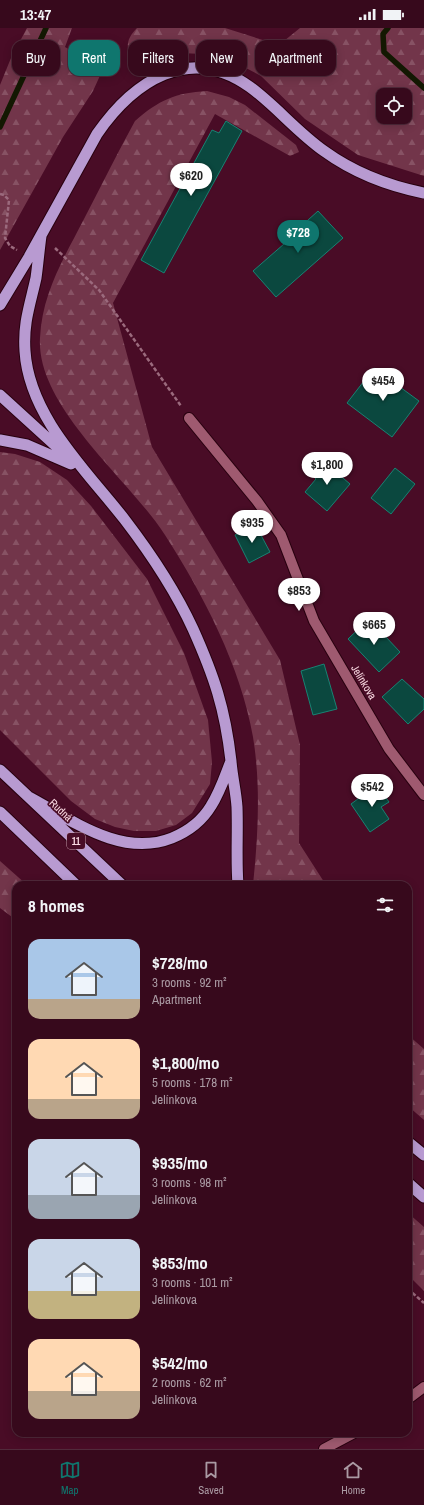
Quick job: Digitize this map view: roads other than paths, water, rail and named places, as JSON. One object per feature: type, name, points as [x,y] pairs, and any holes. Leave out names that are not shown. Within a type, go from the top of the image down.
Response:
[{"type":"highway","points":[[0,305],[41,236],[97,134],[110,116],[140,87],[160,75],[182,69],[212,70],[238,80],[251,88],[307,138],[343,164],[382,180],[424,194]]},
{"type":"highway","points":[[41,236],[36,277],[25,320],[26,362],[38,400],[82,470],[145,547],[162,572],[185,614],[219,692],[227,726],[237,808],[238,881]]},
{"type":"highway","points":[[0,395],[82,470]]},
{"type":"highway","points":[[0,440],[32,447],[82,470]]},
{"type":"highway","points":[[29,797],[79,824],[114,840],[132,844],[156,842],[182,834],[193,827],[205,815],[216,797],[231,760]]},
{"type":"highway","name":"Rudná","points":[[0,770],[118,881]]},
{"type":"highway","points":[[0,812],[72,881]]},
{"type":"highway","points":[[412,1145],[424,1155]]},
{"type":"highway","points":[[412,1186],[424,1197]]},
{"type":"street","name":"Jelínkova","points":[[189,418],[257,501],[281,535],[314,621],[389,749],[424,795]]},
{"type":"street","points":[[412,1396],[424,1387]]},
{"type":"street","points":[[324,1449],[346,1437]]},
{"type":"waterway","points":[[0,127],[46,28]]},
{"type":"waterway","points":[[388,28],[383,34],[384,52],[424,88]]}]
